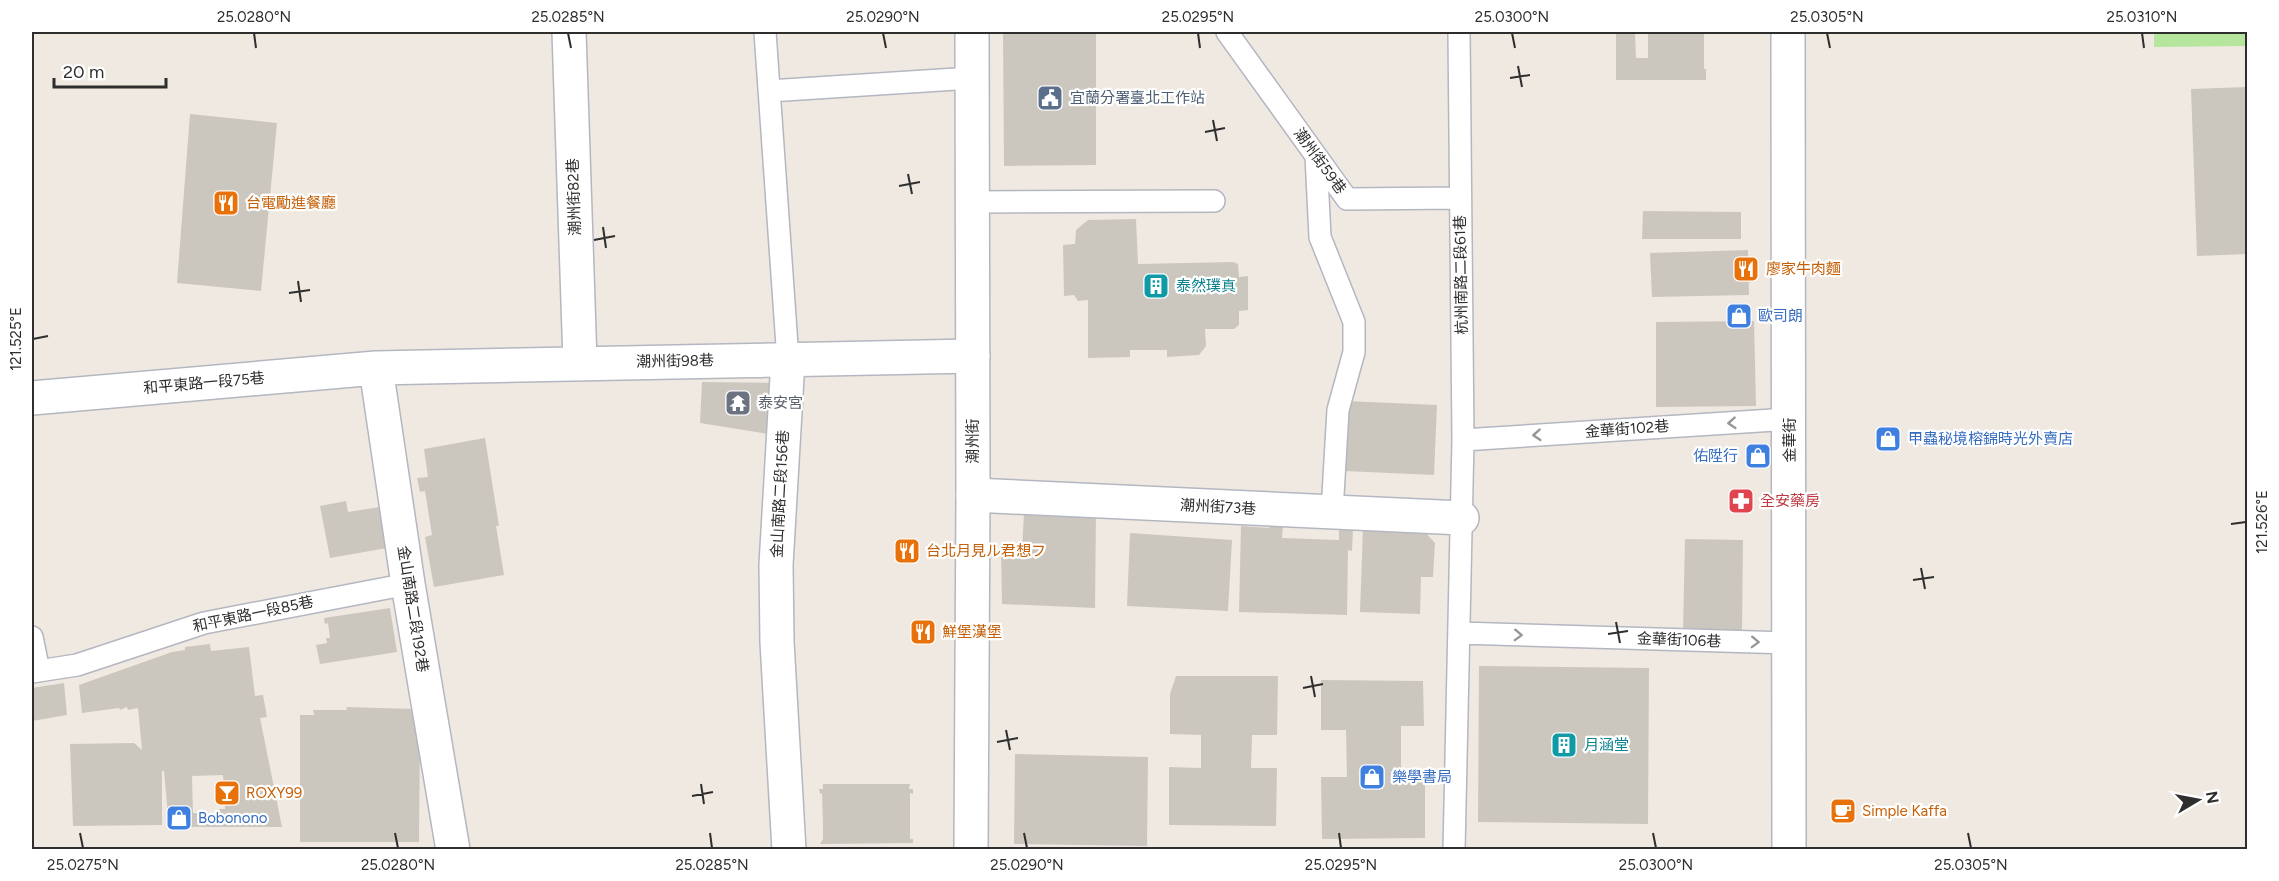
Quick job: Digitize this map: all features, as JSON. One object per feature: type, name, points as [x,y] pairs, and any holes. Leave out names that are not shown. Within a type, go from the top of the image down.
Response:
[{"type":"street","name":"潮州街82巷","points":[[569,32],[580,362]]},
{"type":"street","name":"潮州街","points":[[971,849],[972,32]]},
{"type":"street","name":"金華街","points":[[1788,32],[1790,849]]},
{"type":"street","name":"潮州街98巷","points":[[376,368],[580,362],[973,356]]},
{"type":"street","name":"金山南路二段156巷","points":[[788,360],[776,565],[777,642],[789,849]]},
{"type":"street","name":"和平東路一段75巷","points":[[32,398],[376,368]]},
{"type":"street","name":"金山南路二段192巷","points":[[376,368],[408,584],[453,849]]},
{"type":"street","name":"潮州街73巷","points":[[973,495],[1462,518]]},
{"type":"lane","name":"金山南路二段156巷","points":[[765,32],[788,360]]},
{"type":"lane","name":"潮州街59巷","points":[[1227,32],[1347,199],[1460,198]]},
{"type":"lane","name":"杭州南路二段61巷","points":[[1454,849],[1463,440],[1459,32]]},
{"type":"lane","points":[[769,91],[972,78]]},
{"type":"lane","points":[[1316,156],[1320,237],[1354,322],[1354,352],[1338,410],[1332,512]]},
{"type":"lane","points":[[973,202],[1214,201]]},
{"type":"lane","name":"金華街102巷","points":[[1463,440],[1790,419]]},
{"type":"lane","name":"和平東路一段85巷","points":[[35,671],[77,664],[204,623],[408,584]]},
{"type":"lane","name":"金華街106巷","points":[[1460,633],[1790,644]]},
{"type":"lane","points":[[32,637],[35,671]]},
{"type":"green space","points":[[2154,32],[2247,32],[2247,46],[2154,47]]},
{"type":"building","name":"宜蘭分署臺北工作站","points":[[1003,32],[1096,32],[1096,165],[1004,166]]},
{"type":"building","points":[[1648,32],[1704,32],[1706,80],[1616,80],[1616,34],[1635,34],[1636,58],[1648,58]]},
{"type":"building","points":[[2246,87],[2247,254],[2197,256],[2191,89]]},
{"type":"building","name":"台電勵進餐廳","points":[[190,114],[277,123],[261,291],[177,283]]},
{"type":"building","points":[[1643,211],[1741,212],[1741,239],[1642,239]]},
{"type":"building","name":"泰然璞真","points":[[1136,219],[1138,264],[1233,262],[1238,264],[1239,277],[1248,276],[1248,310],[1239,311],[1239,325],[1234,329],[1205,329],[1206,346],[1199,355],[1167,357],[1167,350],[1130,350],[1130,357],[1088,358],[1088,300],[1078,301],[1074,295],[1064,296],[1063,245],[1075,244],[1076,230],[1088,220]]},
{"type":"building","points":[[1748,250],[1749,295],[1652,297],[1650,253]]},
{"type":"building","points":[[1754,321],[1756,406],[1656,407],[1656,322]]},
{"type":"building","name":"泰安宮","points":[[702,382],[777,383],[775,435],[700,423]]},
{"type":"building","points":[[1346,401],[1437,405],[1434,475],[1344,471]]},
{"type":"building","points":[[485,438],[504,575],[434,587],[425,537],[432,535],[425,491],[420,492],[417,478],[428,477],[424,449]]},
{"type":"building","points":[[346,501],[348,512],[380,507],[387,548],[330,558],[320,506]]},
{"type":"building","points":[[1096,512],[1095,608],[1002,604],[1001,549],[1022,550],[1024,513]]},
{"type":"building","points":[[1269,524],[1283,525],[1282,538],[1339,540],[1339,526],[1353,527],[1352,551],[1348,550],[1347,615],[1239,612],[1241,526],[1269,528]]},
{"type":"building","points":[[1363,527],[1423,530],[1435,543],[1433,577],[1421,577],[1420,614],[1360,612]]},
{"type":"building","points":[[1130,533],[1232,540],[1228,611],[1127,606]]},
{"type":"building","points":[[1685,539],[1743,540],[1742,630],[1683,630]]},
{"type":"building","points":[[390,608],[397,652],[320,664],[316,645],[327,643],[326,638],[330,638],[328,623],[325,624],[324,618]]},
{"type":"building","points":[[210,644],[211,651],[249,647],[255,696],[263,695],[267,717],[260,718],[282,827],[169,827],[164,771],[162,771],[162,825],[73,826],[70,744],[134,743],[142,750],[138,708],[128,710],[127,707],[120,710],[119,708],[82,713],[79,685],[172,652],[185,650],[185,647]],"holes":[[[223,775],[225,809],[219,809],[220,814],[193,813],[192,776]]]},
{"type":"building","name":"月涵堂","points":[[1479,666],[1649,668],[1648,824],[1478,822]]},
{"type":"building","points":[[1176,676],[1278,676],[1277,735],[1252,735],[1251,768],[1277,768],[1276,826],[1169,825],[1169,767],[1201,768],[1201,735],[1170,734],[1170,694]]},
{"type":"building","points":[[1321,680],[1423,681],[1424,726],[1401,726],[1401,781],[1425,781],[1425,838],[1322,839],[1321,777],[1347,777],[1346,730],[1321,730]]},
{"type":"building","points":[[64,683],[67,715],[32,721],[32,688]]},
{"type":"building","points":[[346,707],[415,709],[414,727],[420,727],[419,842],[300,842],[300,715],[314,715],[313,710],[347,710]]},
{"type":"building","points":[[1015,754],[1148,757],[1147,846],[1014,844]]},
{"type":"building","points":[[823,784],[910,784],[909,789],[913,789],[913,794],[910,793],[910,839],[913,839],[913,843],[820,844],[823,839],[823,825],[822,793],[820,794],[819,789],[823,789]]},
{"type":"place","name":"宜蘭分署臺北工作站","points":[[1050,98]]},
{"type":"place","name":"台電勵進餐廳","points":[[226,203]]},
{"type":"place","name":"廖家牛肉麵","points":[[1746,269]]},
{"type":"place","name":"泰然璞真","points":[[1156,286]]},
{"type":"place","name":"歐司朗","points":[[1739,316]]},
{"type":"place","name":"泰安宮","points":[[738,403]]},
{"type":"place","name":"甲蟲秘境榕錦時光外賣店","points":[[1888,439]]},
{"type":"place","name":"佑陞行","points":[[1758,456]]},
{"type":"place","name":"全安藥房","points":[[1741,501]]},
{"type":"place","name":"台北月見ル君想フ","points":[[907,551]]},
{"type":"place","name":"鮮堡漢堡","points":[[923,632]]},
{"type":"place","name":"月涵堂","points":[[1564,745]]},
{"type":"place","name":"樂學書局","points":[[1372,777]]},
{"type":"place","name":"ROXY99","points":[[227,793]]},
{"type":"place","name":"Simple Kaffa","points":[[1843,811]]},
{"type":"place","name":"Bobonono","points":[[179,818]]}]
